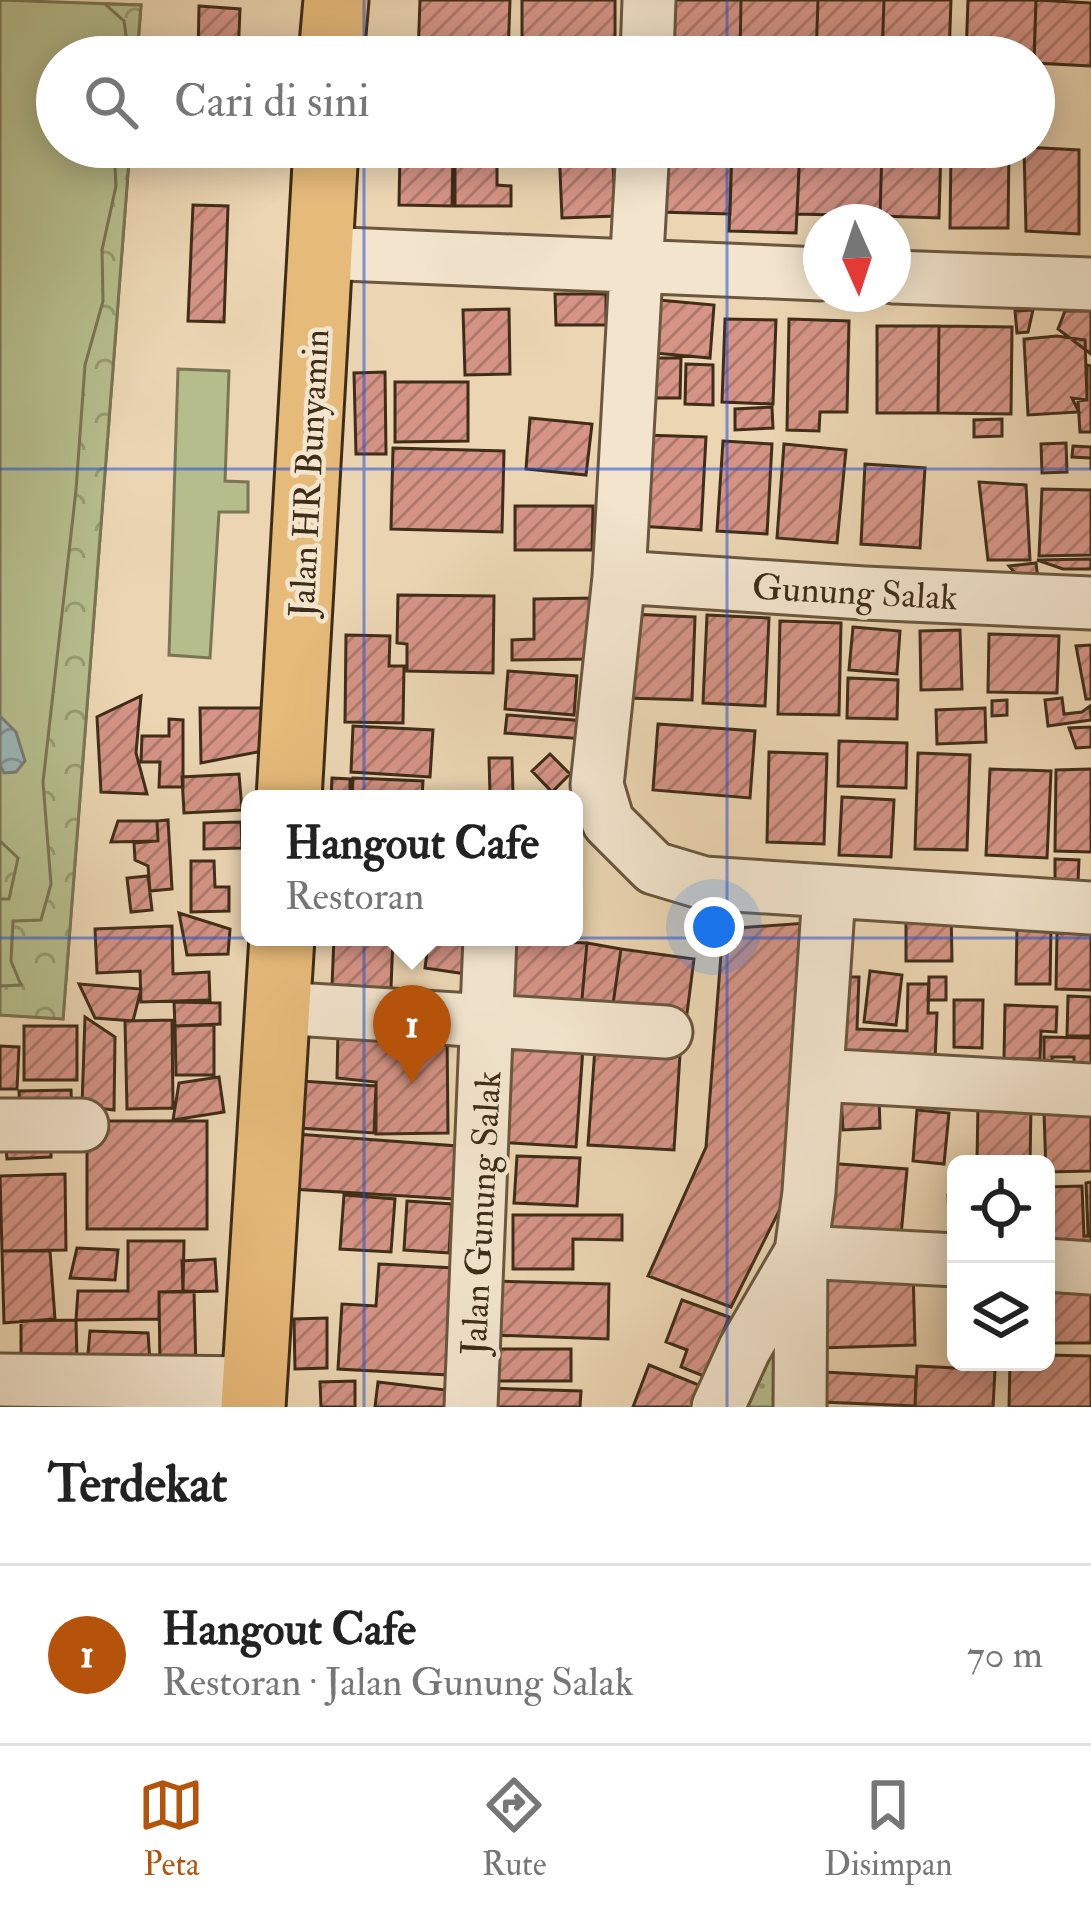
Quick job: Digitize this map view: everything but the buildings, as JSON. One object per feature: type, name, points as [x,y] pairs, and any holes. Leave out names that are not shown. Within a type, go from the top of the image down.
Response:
[{"type":"main road","points":[[333,36],[336,0]]},
{"type":"main road","name":"Jalan HR Bunyamin","points":[[290,790],[325,168]]},
{"type":"main road","points":[[254,1395],[281,946]]},
{"type":"street","points":[[648,36],[650,0]]},
{"type":"street","points":[[642,168],[619,577],[597,785],[608,822],[654,868],[678,878],[1091,908]]},
{"type":"street","points":[[320,253],[803,273]]},
{"type":"street","points":[[911,278],[1091,284]]},
{"type":"street","name":"Gunung Salak","points":[[619,577],[1091,603]]},
{"type":"street","points":[[800,1407],[801,1252],[829,892]]},
{"type":"street","name":"Jalan Gunung Salak","points":[[471,1407],[490,946]]},
{"type":"street","name":"Jalan Gunung Salak","points":[[278,1008],[666,1032]]},
{"type":"street","points":[[818,1075],[1091,1090]]},
{"type":"street","points":[[0,1125],[82,1125]]},
{"type":"street","points":[[801,1252],[947,1260]]},
{"type":"street","points":[[718,1407],[744,1350],[801,1252]]},
{"type":"street","points":[[1055,1266],[1091,1268]]},
{"type":"street","points":[[0,1380],[254,1395]]},
{"type":"green space","points":[[0,0],[141,5],[139,36],[36,36],[36,168],[128,168],[63,1019],[0,1015]]},
{"type":"green space","points":[[105,4],[141,5],[139,36],[126,36],[124,21]]},
{"type":"green space","points":[[115,168],[128,168],[63,1019],[0,1015],[0,986],[21,985],[11,961],[13,921],[41,920],[51,884],[43,782],[85,365],[103,301],[102,250],[116,186]]},
{"type":"green space","points":[[178,369],[229,371],[225,481],[248,482],[248,512],[219,512],[210,658],[169,655]]},
{"type":"green space","points":[[0,841],[18,858],[9,899],[0,899]]},
{"type":"green space","points":[[765,1320],[796,1321],[793,1407],[728,1407]]},
{"type":"water","points":[[0,716],[16,732],[25,761],[16,772],[4,773],[0,765]]},
{"type":"place","name":"Hangout Cafe","points":[[412,1084]]}]
